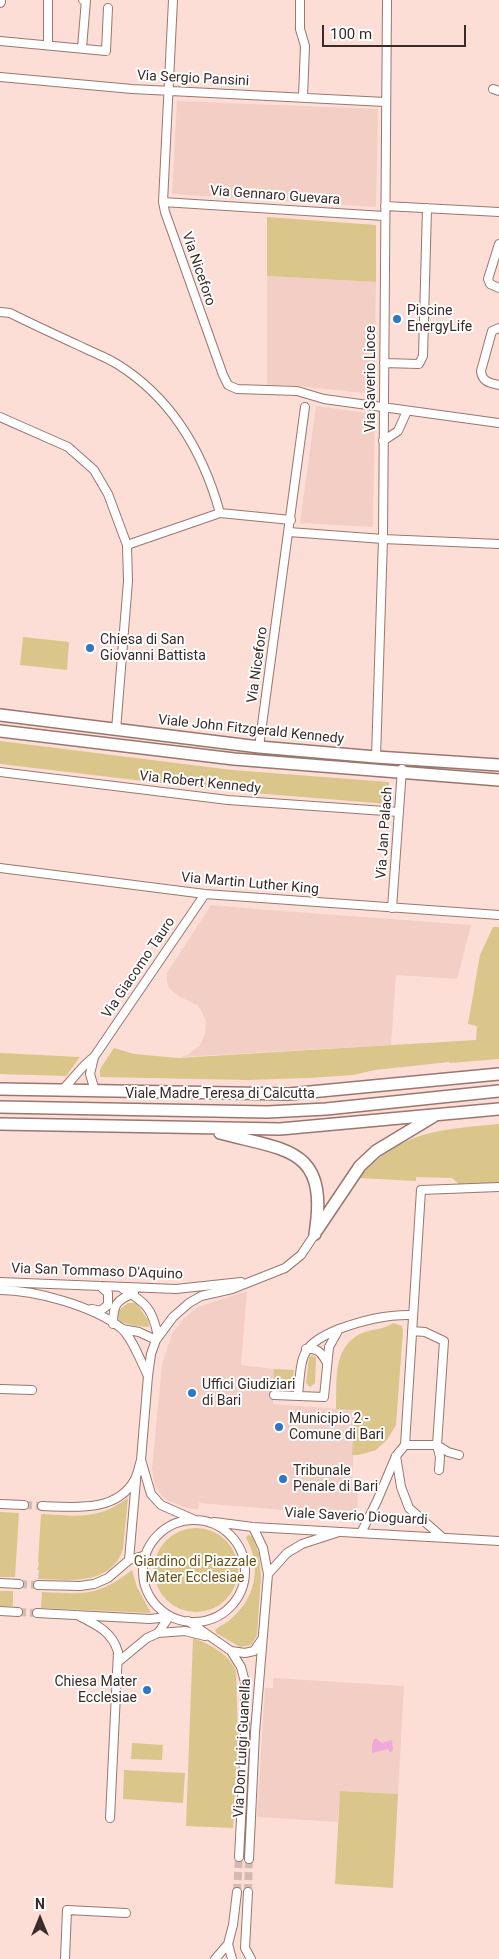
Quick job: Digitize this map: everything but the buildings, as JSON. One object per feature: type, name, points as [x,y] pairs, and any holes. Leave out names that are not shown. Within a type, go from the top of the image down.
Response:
[{"type":"main road","name":"Viale John Fitzgerald Kennedy","points":[[0,716],[259,747],[376,758],[499,765]]},
{"type":"main road","name":"Viale John Fitzgerald Kennedy","points":[[0,731],[234,759],[499,780]]},
{"type":"main road","name":"Viale Madre Teresa di Calcutta","points":[[0,1090],[289,1094],[499,1074]]},
{"type":"main road","name":"Viale Madre Teresa di Calcutta","points":[[0,1107],[267,1112],[326,1109],[499,1091]]},
{"type":"main road","points":[[478,1110],[485,1092]]},
{"type":"main road","points":[[0,1124],[280,1130],[499,1109]]},
{"type":"main road","points":[[315,1234],[360,1166],[376,1151],[437,1114]]},
{"type":"main road","points":[[202,1129],[271,1145],[285,1150],[305,1164],[311,1172],[318,1191],[319,1210],[315,1234]]},
{"type":"street","points":[[48,0],[48,45]]},
{"type":"street","points":[[82,48],[86,0],[83,0]]},
{"type":"street","name":"Via Niceforo","points":[[173,0],[163,202],[228,385],[237,389],[297,391],[324,399],[383,407]]},
{"type":"street","points":[[300,0],[300,30],[305,46],[303,97]]},
{"type":"street","name":"Via Saverio Lioce","points":[[376,758],[383,539],[387,0]]},
{"type":"street","points":[[0,41],[106,51],[108,8]]},
{"type":"street","name":"Via Sergio Pansini","points":[[0,77],[168,91],[385,102]]},
{"type":"street","name":"Via Gennaro Guevara","points":[[163,202],[384,216]]},
{"type":"street","points":[[385,206],[499,212]]},
{"type":"street","points":[[384,364],[420,364],[423,356],[427,208]]},
{"type":"street","points":[[499,244],[488,279],[490,284],[499,288]]},
{"type":"street","points":[[0,312],[10,313],[116,364],[141,381],[176,416],[192,442],[213,489],[220,513]]},
{"type":"street","points":[[499,328],[492,331],[481,372],[481,377],[485,381],[499,383]]},
{"type":"street","name":"Via Niceforo","points":[[259,747],[305,407]]},
{"type":"street","points":[[383,407],[499,423]]},
{"type":"street","points":[[383,441],[398,430],[407,410]]},
{"type":"street","points":[[0,417],[68,447],[94,470],[108,494],[127,546],[128,581],[115,745]]},
{"type":"street","points":[[127,546],[220,513],[291,520]]},
{"type":"street","points":[[289,532],[383,539],[499,544]]},
{"type":"street","name":"Via Jan Palach","points":[[392,908],[403,759]]},
{"type":"street","name":"Via Robert Kennedy","points":[[0,772],[228,800],[399,812]]},
{"type":"street","name":"Via Martin Luther King","points":[[0,868],[205,894],[499,915]]},
{"type":"street","name":"Via Giacomo Tauro","points":[[61,1091],[69,1084],[84,1064],[94,1057],[205,894]]},
{"type":"street","name":"Via Giacomo Tauro","points":[[94,1057],[90,1074],[95,1091]]},
{"type":"street","points":[[361,1533],[378,1501],[396,1456],[405,1445],[421,1190],[499,1187]]},
{"type":"street","points":[[129,1560],[136,1478],[141,1460],[148,1376],[151,1354],[157,1338],[173,1317],[189,1303],[201,1296],[232,1289],[276,1272],[293,1263],[315,1234]]},
{"type":"street","name":"Via San Tommaso D'Aquino","points":[[0,1282],[122,1288],[194,1288],[253,1280]]},
{"type":"street","points":[[83,1307],[100,1311],[108,1305],[108,1294],[100,1286]]},
{"type":"street","points":[[122,1288],[144,1304],[154,1317],[157,1338]]},
{"type":"street","points":[[113,1324],[113,1311],[117,1303],[132,1294],[150,1288]]},
{"type":"street","name":"Via San Tommaso D'Aquino","points":[[0,1290],[54,1298],[83,1307],[122,1329],[157,1338]]},
{"type":"street","points":[[298,1395],[302,1359],[306,1349],[316,1340],[339,1329],[373,1318],[392,1315],[413,1315]]},
{"type":"street","points":[[122,1329],[148,1376]]},
{"type":"street","points":[[274,1396],[324,1397],[326,1361],[329,1347],[339,1329]]},
{"type":"street","points":[[412,1331],[425,1332],[444,1341],[437,1445],[440,1457],[439,1470]]},
{"type":"street","points":[[306,1349],[315,1348],[322,1353],[326,1361]]},
{"type":"street","points":[[0,1389],[32,1390]]},
{"type":"street","points":[[405,1445],[437,1445],[448,1452],[459,1455]]},
{"type":"street","points":[[396,1456],[401,1487],[409,1508],[442,1537]]},
{"type":"street","points":[[141,1460],[151,1494],[161,1505],[195,1520]]},
{"type":"street","points":[[42,1506],[75,1507],[103,1504],[127,1491],[136,1478]]},
{"type":"street","points":[[135,1492],[151,1494]]},
{"type":"street","points":[[0,1504],[24,1505]]},
{"type":"street","points":[[37,1613],[150,1619],[169,1617],[188,1621],[217,1618],[235,1602],[245,1579],[244,1560],[238,1546],[227,1532],[212,1522],[195,1520],[181,1522],[162,1532],[152,1543],[146,1555],[144,1575],[149,1594],[169,1617]]},
{"type":"street","name":"Viale Saverio Dioguardi","points":[[212,1522],[253,1527],[499,1541]]},
{"type":"street","name":"Via Don Luigi Guanella","points":[[249,1859],[255,1732],[268,1574],[263,1548],[253,1527]]},
{"type":"street","points":[[268,1574],[294,1548],[316,1538],[339,1532]]},
{"type":"street","points":[[38,1585],[94,1584],[112,1575],[129,1560],[146,1555]]},
{"type":"street","points":[[0,1583],[19,1584]]},
{"type":"street","points":[[0,1610],[18,1612]]},
{"type":"street","points":[[77,1615],[106,1631],[115,1642],[118,1662],[110,1818]]},
{"type":"street","points":[[158,1633],[169,1617]]},
{"type":"street","name":"Via Don Luigi Guanella","points":[[188,1621],[231,1651],[241,1667],[245,1682],[239,1857]]},
{"type":"street","points":[[118,1662],[147,1638],[158,1633],[185,1630],[218,1641]]},
{"type":"street","points":[[231,1651],[245,1653],[254,1651],[262,1639]]},
{"type":"street","points":[[215,1959],[228,1944],[233,1925],[237,1892]]},
{"type":"street","points":[[245,1959],[248,1892]]},
{"type":"street","points":[[65,1959],[67,1910],[126,1913]]},
{"type":"street","points":[[228,1944],[232,1959]]},
{"type":"street","points":[[245,1948],[251,1959]]},
{"type":"shaded area","points":[[177,101],[378,109],[376,207],[172,194]]},
{"type":"shaded area","points":[[267,276],[376,282],[374,394],[287,385],[267,385]]},
{"type":"shaded area","points":[[316,406],[375,414],[373,527],[300,523]]},
{"type":"shaded area","points":[[211,905],[471,925],[457,979],[396,975],[391,1045],[181,1057],[189,1054],[200,1045],[205,1034],[206,1022],[197,1005],[180,997],[169,988],[167,973]]},
{"type":"shaded area","points":[[247,1291],[241,1365],[274,1369],[273,1404],[355,1410],[352,1488],[358,1489],[357,1516],[199,1503],[198,1509],[186,1508],[165,1499],[155,1486],[152,1469],[162,1364],[172,1334],[183,1319],[198,1307]]},
{"type":"shaded area","points":[[273,1678],[404,1686],[398,1794],[340,1791],[338,1822],[257,1817],[265,1688],[273,1688]]},
{"type":"shaded area","points":[[374,1739],[382,1743],[392,1740],[393,1751],[390,1752],[388,1749],[372,1753]]},
{"type":"green space","points":[[267,217],[376,225],[376,282],[267,276]]},
{"type":"green space","points":[[23,637],[69,642],[67,670],[20,665]]},
{"type":"green space","points":[[0,741],[232,770],[389,782],[388,804],[229,791],[0,764]]},
{"type":"green space","points":[[493,927],[499,927],[499,1059],[449,1062],[375,1070],[353,1075],[309,1078],[247,1080],[100,1077],[100,1069],[114,1048],[134,1054],[178,1058],[476,1040],[477,1026],[468,1024],[480,955]]},
{"type":"green space","points":[[0,1053],[80,1057],[66,1076],[0,1074]]},
{"type":"green space","points":[[499,1124],[499,1185],[461,1186],[452,1178],[416,1177],[416,1181],[358,1178],[374,1162],[406,1141],[439,1131]]},
{"type":"green space","points":[[128,1303],[136,1303],[148,1320],[149,1327],[120,1322],[119,1310]]},
{"type":"green space","points":[[393,1323],[402,1326],[403,1331],[396,1425],[387,1440],[376,1450],[352,1455],[355,1410],[336,1409],[340,1357],[351,1340],[360,1334]]},
{"type":"green space","points":[[312,1355],[316,1358],[315,1383],[310,1387],[306,1383],[309,1358]]},
{"type":"green space","points":[[274,1369],[294,1370],[293,1381],[290,1386],[273,1388]]},
{"type":"green space","points":[[128,1498],[123,1549],[117,1561],[109,1569],[99,1575],[75,1580],[38,1579],[41,1514],[87,1515],[107,1510]]},
{"type":"green space","points":[[0,1512],[19,1513],[15,1577],[0,1577]]},
{"type":"green space","name":"Giardino di Piazzale Mater Ecclesiae","points":[[196,1528],[212,1531],[226,1540],[235,1554],[238,1570],[235,1586],[226,1600],[212,1609],[196,1612],[180,1609],[166,1600],[157,1586],[154,1570],[157,1554],[166,1540],[180,1531]]},
{"type":"green space","points":[[248,1535],[252,1536],[259,1554],[261,1577],[257,1635],[251,1645],[240,1647],[216,1633],[215,1630],[230,1620],[242,1608],[252,1589],[255,1569],[254,1558],[246,1538]]},
{"type":"green space","points":[[132,1570],[137,1587],[151,1613],[41,1608],[42,1592],[90,1592],[109,1585]]},
{"type":"green space","points":[[0,1591],[13,1591],[13,1606],[0,1606]]},
{"type":"green space","points":[[193,1638],[218,1650],[229,1660],[236,1671],[238,1735],[233,1828],[186,1826]]},
{"type":"green space","points":[[132,1743],[163,1745],[162,1760],[131,1759]]},
{"type":"green space","points":[[124,1770],[185,1773],[183,1803],[123,1799]]},
{"type":"green space","points":[[340,1791],[398,1794],[393,1888],[335,1884]]},
{"type":"tunnel","points":[[24,1505],[42,1506]]},
{"type":"tunnel","points":[[19,1584],[38,1585]]},
{"type":"tunnel","points":[[18,1612],[37,1613]]},
{"type":"tunnel","points":[[237,1892],[239,1857]]},
{"type":"tunnel","points":[[248,1892],[249,1859]]},
{"type":"place","name":"Piscine EnergyLife","points":[[397,319]]},
{"type":"place","name":"Chiesa di San Giovanni Battista","points":[[90,648]]},
{"type":"place","name":"Uffici Giudiziari di Bari","points":[[192,1393]]},
{"type":"place","name":"Municipio 2 - Comune di Bari","points":[[279,1427]]},
{"type":"place","name":"Tribunale Penale di Bari","points":[[283,1479]]},
{"type":"place","name":"Chiesa Mater Ecclesiae","points":[[147,1690]]}]
